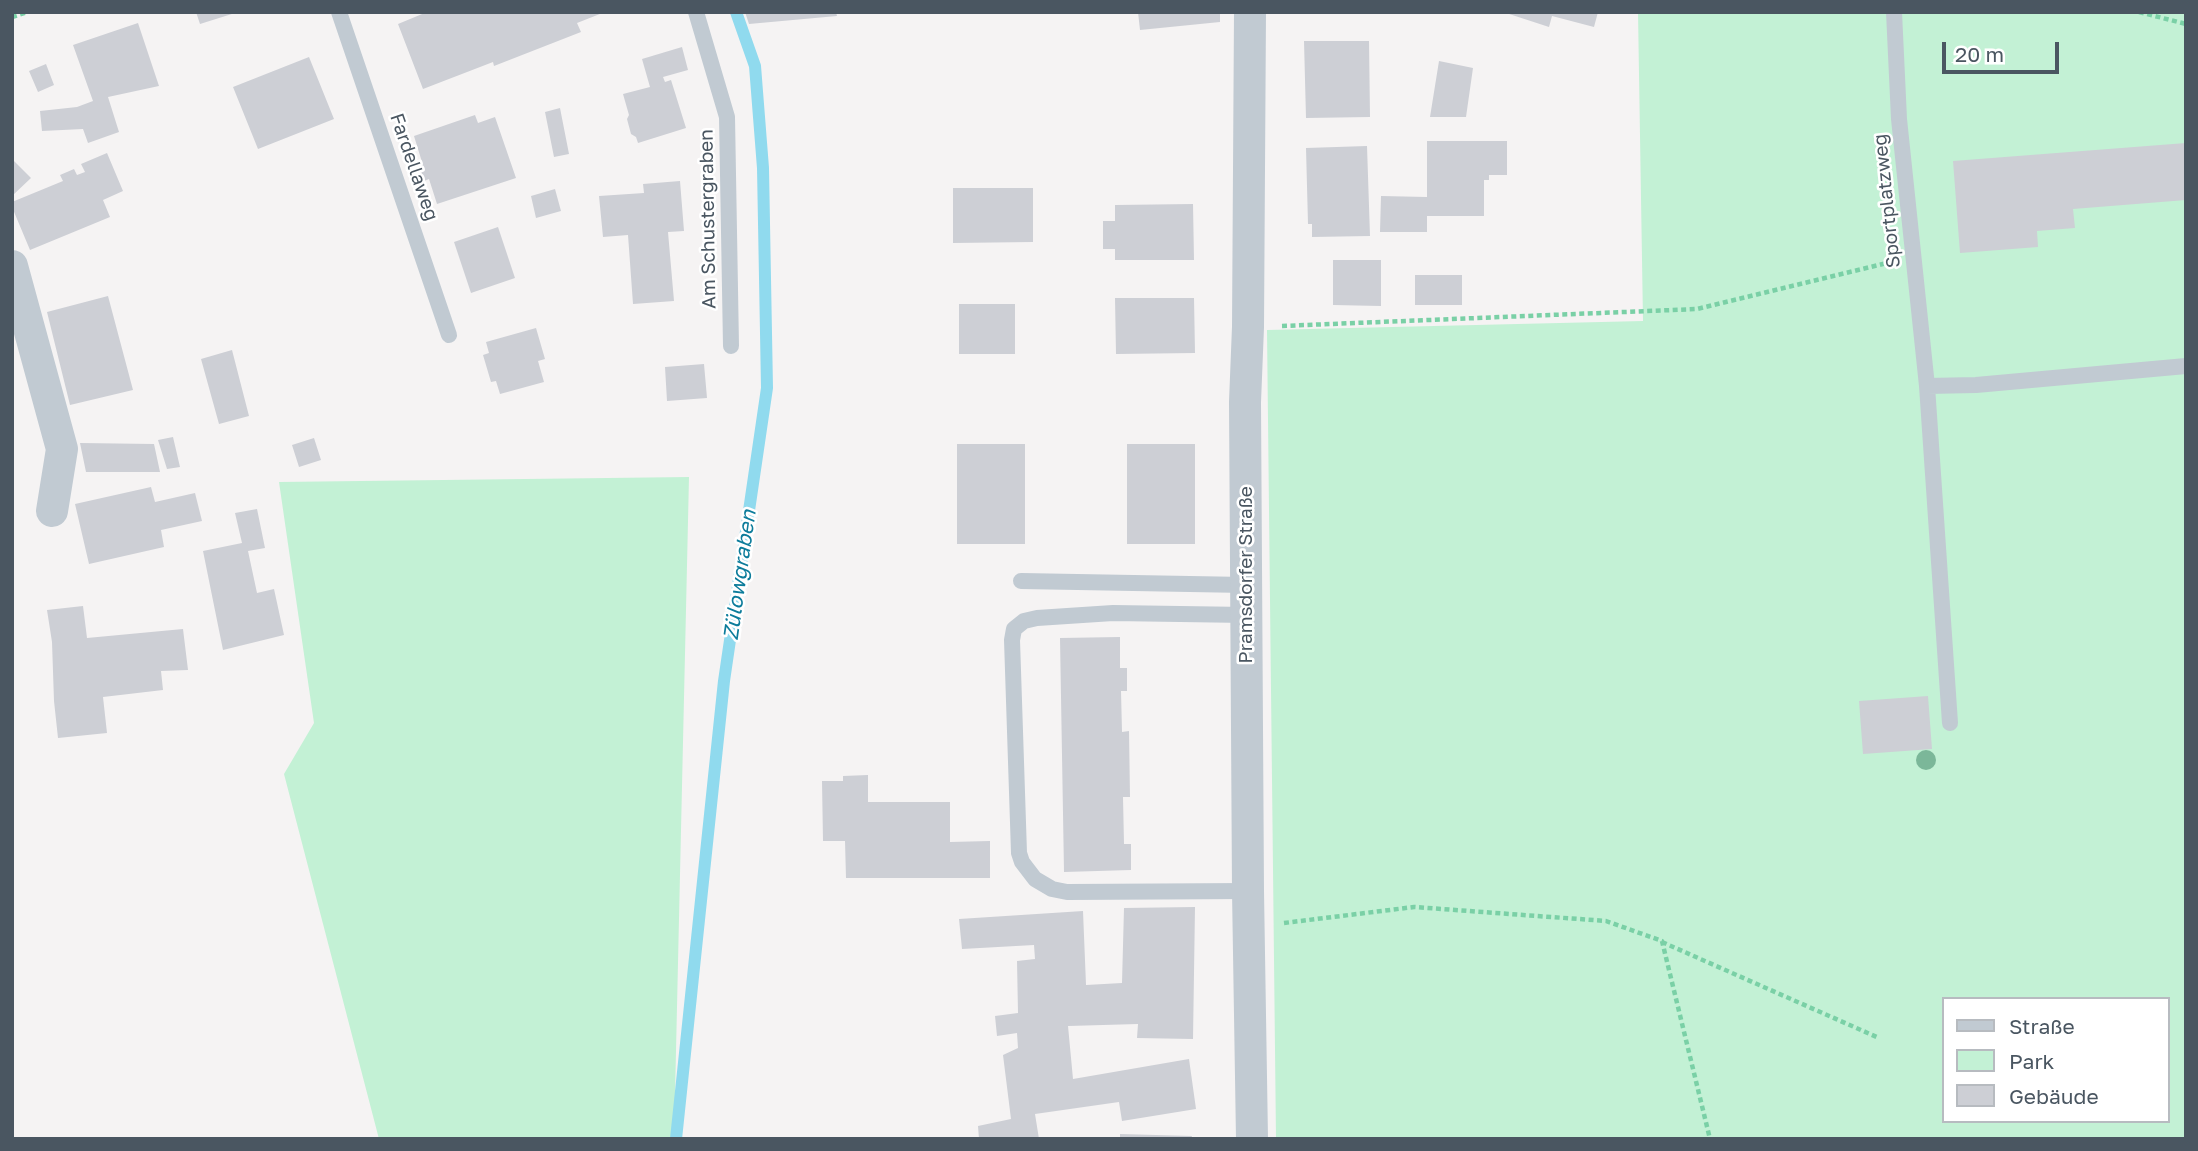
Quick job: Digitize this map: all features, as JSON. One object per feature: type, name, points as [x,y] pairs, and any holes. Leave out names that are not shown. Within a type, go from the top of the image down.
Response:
[{"type":"street","name":"Pramsdorfer Straße","points":[[1250,12],[1245,402],[1252,1139]]},
{"type":"street","points":[[12,266],[62,450],[52,511]]},
{"type":"lane","name":"Fardellaweg","points":[[339,12],[449,335]]},
{"type":"lane","name":"Am Schustergraben","points":[[696,12],[727,117],[731,346]]},
{"type":"lane","name":"Sportplatzweg","points":[[1894,12],[1899,119],[1927,386],[1950,723]]},
{"type":"lane","points":[[1927,386],[1976,385],[2186,366]]},
{"type":"lane","points":[[1021,581],[1247,600]]},
{"type":"lane","points":[[1247,600],[1037,618],[1024,621],[1014,629],[1012,640],[1019,853],[1022,862],[1035,879],[1052,889],[1068,892],[1248,891]]},
{"type":"path","points":[[12,18],[28,12]]},
{"type":"path","points":[[2139,12],[2186,24]]},
{"type":"path","points":[[1248,327],[1698,309],[1915,257]]},
{"type":"path","points":[[1248,927],[1414,907],[1606,921],[1661,941],[1879,1038]]},
{"type":"path","points":[[1661,941],[1710,1139]]},
{"type":"green space","points":[[1638,12],[2186,12],[2186,1139],[1276,1139],[1267,330],[1643,321]]},
{"type":"green space","points":[[689,477],[674,1139],[379,1139],[284,774],[314,723],[279,482]]},
{"type":"building","points":[[196,12],[235,12],[235,13],[200,24]]},
{"type":"building","points":[[427,12],[605,12],[577,23],[581,32],[494,66],[493,62],[423,89],[398,24]]},
{"type":"building","points":[[745,12],[836,12],[837,16],[749,24]]},
{"type":"building","points":[[1138,12],[1220,12],[1220,22],[1140,30]]},
{"type":"building","points":[[1503,12],[1598,12],[1594,27],[1552,16],[1549,27]]},
{"type":"building","points":[[138,23],[159,86],[108,97],[119,132],[88,143],[83,129],[42,131],[40,111],[77,107],[93,101],[73,45]]},
{"type":"building","points":[[1304,41],[1369,41],[1370,117],[1306,118]]},
{"type":"building","points":[[682,47],[688,70],[663,77],[665,82],[671,80],[686,128],[638,143],[636,137],[631,134],[623,94],[650,87],[642,59]]},
{"type":"building","points":[[309,57],[334,119],[258,149],[233,87]]},
{"type":"building","points":[[1439,61],[1473,68],[1466,117],[1430,117]]},
{"type":"building","points":[[46,64],[54,85],[38,92],[29,71]]},
{"type":"building","points":[[560,108],[569,154],[554,157],[545,112]]},
{"type":"building","points":[[475,115],[478,123],[495,117],[516,178],[437,204],[429,179],[424,181],[419,164],[422,162],[414,136]]},
{"type":"building","points":[[1427,141],[1507,141],[1507,175],[1489,175],[1489,180],[1484,180],[1484,216],[1427,216],[1427,232],[1380,232],[1381,196],[1427,197]]},
{"type":"building","points":[[2186,143],[2186,200],[2073,209],[2075,228],[2037,231],[2038,247],[1960,253],[1953,161]]},
{"type":"building","points":[[1367,146],[1370,236],[1312,237],[1312,224],[1308,224],[1306,148]]},
{"type":"building","points":[[107,153],[123,191],[103,200],[110,217],[30,250],[12,202],[63,181],[60,175],[74,169],[77,175],[85,172],[81,164]]},
{"type":"building","points":[[12,159],[31,178],[12,196]]},
{"type":"building","points":[[680,181],[684,231],[668,232],[674,301],[633,304],[628,235],[603,237],[599,196],[644,193],[643,184]]},
{"type":"building","points":[[953,188],[1033,188],[1033,242],[953,243]]},
{"type":"building","points":[[555,189],[561,211],[536,218],[531,196]]},
{"type":"building","points":[[1193,204],[1194,260],[1115,260],[1115,249],[1103,249],[1103,221],[1115,221],[1115,205]]},
{"type":"building","points":[[498,227],[515,278],[471,293],[454,242]]},
{"type":"building","points":[[1333,260],[1381,260],[1381,306],[1333,305]]},
{"type":"building","points":[[1415,275],[1462,275],[1462,305],[1415,305]]},
{"type":"building","points":[[108,296],[133,390],[70,405],[47,312]]},
{"type":"building","points":[[1115,298],[1194,298],[1195,353],[1116,354]]},
{"type":"building","points":[[959,304],[1015,304],[1015,354],[959,354]]},
{"type":"building","points":[[536,328],[545,359],[538,361],[544,382],[500,394],[496,381],[491,382],[483,355],[489,353],[486,342]]},
{"type":"building","points":[[232,350],[249,416],[219,424],[201,359]]},
{"type":"building","points":[[704,364],[707,398],[667,401],[665,367]]},
{"type":"building","points":[[173,437],[180,467],[167,469],[158,440]]},
{"type":"building","points":[[314,438],[321,460],[299,467],[292,445]]},
{"type":"building","points":[[80,443],[154,444],[160,472],[86,472]]},
{"type":"building","points":[[957,444],[1025,444],[1025,544],[957,544]]},
{"type":"building","points":[[1127,444],[1195,444],[1195,544],[1127,544]]},
{"type":"building","points":[[151,487],[155,502],[195,493],[202,521],[161,530],[164,547],[89,564],[75,504]]},
{"type":"building","points":[[257,509],[265,548],[248,551],[257,593],[274,589],[284,635],[223,650],[203,551],[242,543],[235,513]]},
{"type":"building","points":[[83,606],[87,638],[183,629],[188,670],[161,671],[163,690],[103,697],[107,733],[58,738],[52,642],[47,610]]},
{"type":"building","points":[[1120,637],[1120,668],[1127,668],[1127,691],[1121,691],[1122,732],[1129,731],[1130,797],[1123,797],[1124,844],[1131,844],[1131,870],[1064,872],[1060,638]]},
{"type":"building","points":[[1928,696],[1932,749],[1863,754],[1859,701]]},
{"type":"building","points":[[868,775],[868,802],[950,802],[950,842],[990,841],[990,878],[846,878],[845,841],[823,841],[822,781],[843,781],[843,776]]},
{"type":"building","points":[[1195,907],[1193,1039],[1137,1038],[1138,1024],[1068,1026],[1073,1079],[1189,1059],[1196,1109],[1122,1121],[1119,1102],[1035,1114],[1039,1139],[979,1139],[978,1126],[1011,1119],[1003,1055],[1018,1048],[1017,1033],[997,1036],[995,1016],[1018,1013],[1017,961],[1035,959],[1034,945],[962,949],[959,919],[1083,911],[1086,985],[1122,983],[1124,908]]},
{"type":"building","points":[[1120,1134],[1192,1136],[1191,1139],[1120,1139]]},
{"type":"waterway","name":"Zülowgraben","points":[[676,1139],[724,681],[767,388],[763,168],[755,66],[736,12]]}]
